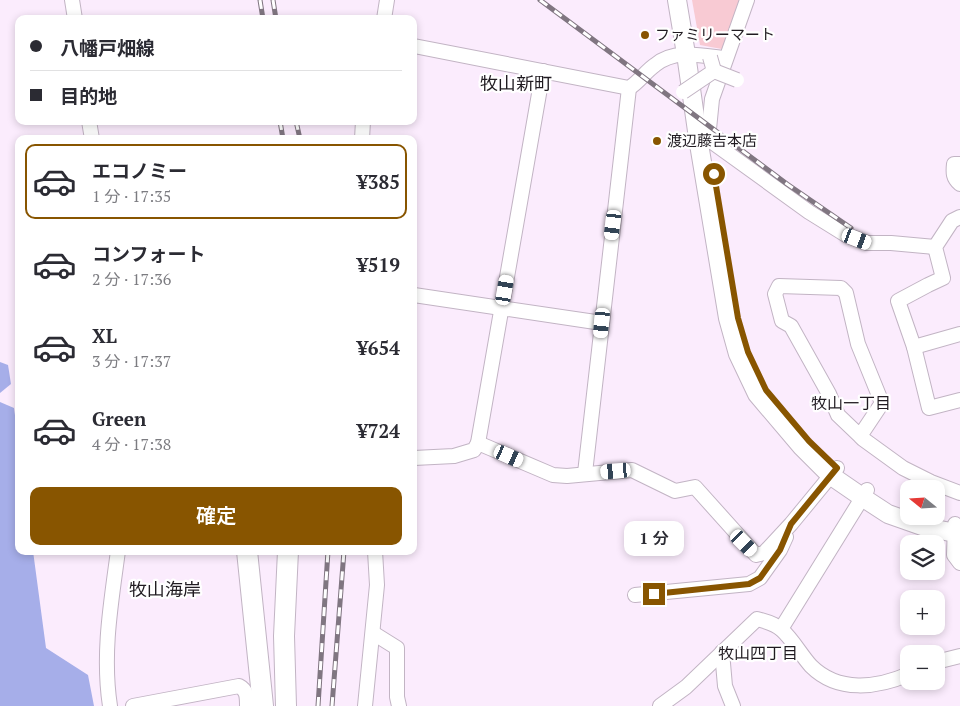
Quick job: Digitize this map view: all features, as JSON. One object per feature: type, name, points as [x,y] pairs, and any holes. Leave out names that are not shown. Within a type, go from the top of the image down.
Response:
[{"type":"highway","points":[[247,555],[263,706]]},
{"type":"highway","points":[[286,706],[284,636],[288,555]]},
{"type":"main road","points":[[677,0],[698,55],[698,138],[728,318],[738,354],[757,394],[802,447],[888,514],[925,527],[957,529]]},
{"type":"main road","points":[[687,0],[698,55],[708,139],[738,318],[748,352],[766,390],[833,472]]},
{"type":"main road","points":[[864,494],[900,509]]},
{"type":"main road","points":[[945,525],[957,529]]},
{"type":"street","points":[[72,0],[74,15]]},
{"type":"street","points":[[385,15],[388,0]]},
{"type":"street","points":[[748,0],[712,100],[708,139],[809,212],[846,235],[868,243],[935,247]]},
{"type":"street","points":[[417,47],[629,88],[637,83],[654,65],[665,58],[698,55],[726,59]]},
{"type":"street","points":[[698,55],[714,71],[737,80]]},
{"type":"street","points":[[417,458],[454,456],[474,450],[478,443],[543,71]]},
{"type":"street","points":[[683,92],[714,71]]},
{"type":"street","points":[[585,473],[629,88]]},
{"type":"street","points":[[960,164],[954,164],[953,173],[954,180],[960,184]]},
{"type":"street","points":[[960,217],[952,221],[935,247],[943,278],[898,301],[914,347],[929,408],[960,400]]},
{"type":"street","points":[[860,436],[882,403],[858,344],[846,293],[841,288],[779,286],[775,294],[782,321],[791,326],[829,394],[838,415],[860,436],[903,468],[930,482],[960,493]]},
{"type":"street","points":[[417,295],[602,323]]},
{"type":"street","points":[[914,347],[959,338]]},
{"type":"street","points":[[478,443],[553,475],[632,470],[675,492],[695,487],[756,556],[764,553],[791,524],[833,472]]},
{"type":"street","points":[[781,629],[864,494]]},
{"type":"street","points":[[635,595],[749,584],[760,578],[780,550],[791,524]]},
{"type":"street","points":[[957,529],[954,555],[960,563]]},
{"type":"street","points":[[110,706],[106,661],[107,636],[117,555]]},
{"type":"street","points":[[365,706],[374,633],[377,585],[375,555]]},
{"type":"street","points":[[660,706],[686,687],[757,619],[781,629],[811,666],[825,678],[848,686],[864,686],[900,678]]},
{"type":"street","points":[[374,633],[397,648],[397,697],[399,706]]},
{"type":"street","points":[[722,652],[725,686],[733,706]]},
{"type":"street","points":[[945,660],[960,656]]},
{"type":"street","points":[[133,706],[239,686],[247,694],[247,706]]},
{"type":"shaded area","points":[[692,0],[742,0],[727,50],[700,45]]},
{"type":"water","points":[[0,362],[8,365],[11,384],[0,393]]},
{"type":"water","points":[[0,402],[14,408],[15,415],[15,555],[34,555],[46,648],[88,675],[94,706],[0,706]]},
{"type":"railway","points":[[260,0],[262,15]]},
{"type":"railway","points":[[273,0],[275,15]]},
{"type":"railway","points":[[540,0],[787,184],[851,228]]},
{"type":"railway","points":[[281,125],[282,135]]},
{"type":"railway","points":[[297,125],[299,135]]},
{"type":"railway","points":[[318,706],[328,555]]},
{"type":"railway","points":[[332,706],[344,555]]},
{"type":"place","name":"ファミリーマート","points":[[645,35]]},
{"type":"place","name":"渡辺藤吉本店","points":[[657,141]]},
{"type":"district","name":"牧山新町","points":[[516,84]]},
{"type":"district","name":"牧山一丁目","points":[[851,403]]},
{"type":"district","name":"牧山海岸","points":[[165,590]]},
{"type":"district","name":"牧山四丁目","points":[[758,653]]},
{"type":"route","points":[[654,594],[749,584],[760,578],[780,550],[791,524],[837,468],[809,441],[766,390],[748,352],[738,318],[714,174]]}]
